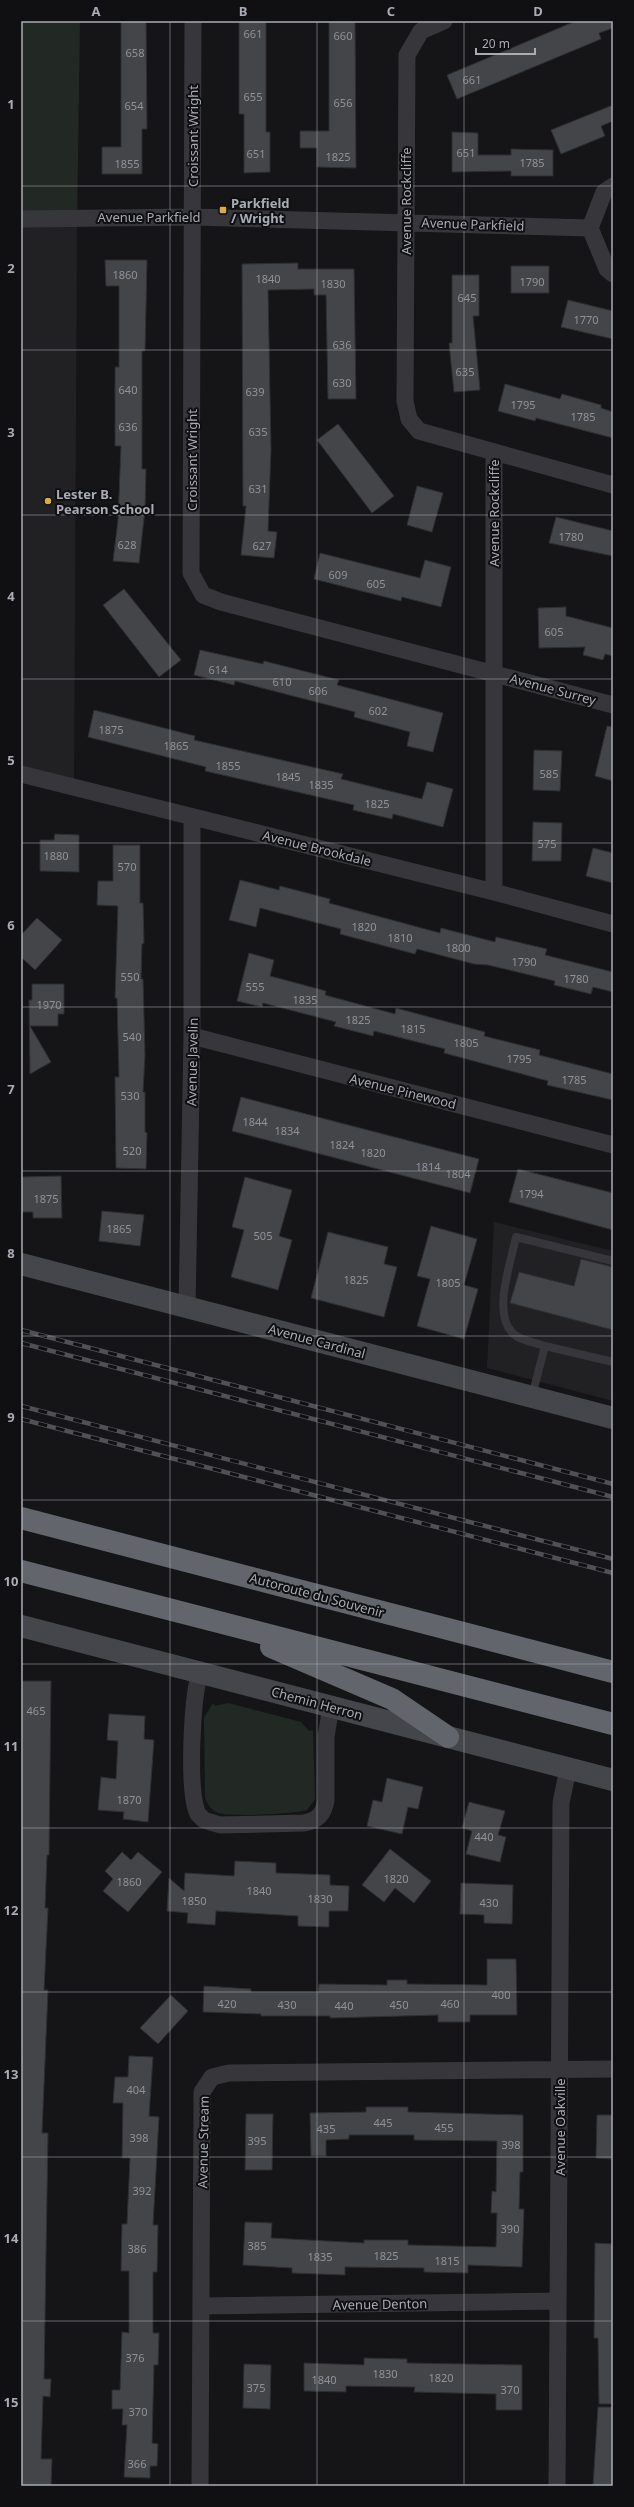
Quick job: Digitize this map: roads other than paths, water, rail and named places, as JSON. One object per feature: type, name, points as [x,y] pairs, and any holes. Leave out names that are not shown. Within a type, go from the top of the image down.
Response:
[{"type":"highway","name":"Autoroute du Souvenir","points":[[21,1518],[613,1672]]},
{"type":"highway","points":[[21,1571],[613,1724]]},
{"type":"highway","points":[[208,1619],[392,1699],[448,1737]]},
{"type":"main road","name":"Avenue Cardinal","points":[[21,1264],[613,1418]]},
{"type":"main road","name":"Chemin Herron","points":[[21,1626],[613,1780]]},
{"type":"street","name":"Croissant Wright","points":[[193,21],[191,573],[203,595],[221,602],[493,673]]},
{"type":"street","name":"Avenue Rockcliffe","points":[[444,21],[421,31],[407,55],[405,401],[409,419],[419,431],[494,453],[494,892]]},
{"type":"street","points":[[613,186],[604,192],[590,228],[607,269],[613,274]]},
{"type":"street","name":"Avenue Parkfield","points":[[21,219],[193,217],[590,228]]},
{"type":"street","points":[[494,453],[613,484]]},
{"type":"street","name":"Avenue Surrey","points":[[493,673],[613,705]]},
{"type":"street","name":"Avenue Brookdale","points":[[21,774],[494,892],[613,924]]},
{"type":"street","name":"Avenue Javelin","points":[[187,1308],[192,1036],[192,817]]},
{"type":"street","name":"Avenue Pinewood","points":[[192,1036],[613,1145]]},
{"type":"street","points":[[200,1672],[193,1704],[193,1796],[198,1814],[212,1824],[304,1823],[318,1818],[325,1808],[326,1800],[326,1736],[331,1706]]},
{"type":"street","name":"Avenue Oakville","points":[[557,2486],[561,1803],[568,1769]]},
{"type":"street","name":"Avenue Stream","points":[[200,2486],[202,2092],[212,2077],[230,2073],[560,2068],[613,2069]]},
{"type":"street","name":"Avenue Denton","points":[[201,2306],[558,2301]]},
{"type":"lane","points":[[613,1261],[516,1237],[504,1295],[505,1319],[516,1336],[545,1346],[613,1362]]},
{"type":"lane","points":[[532,1397],[545,1346]]},
{"type":"railway","points":[[21,1330],[613,1484]]},
{"type":"railway","points":[[21,1343],[613,1497]]},
{"type":"railway","points":[[21,1406],[613,1559]]},
{"type":"railway","points":[[21,1419],[613,1573]]},
{"type":"place","name":"Parkfield / Wright","points":[[223,210]]},
{"type":"place","name":"Lester B. Pearson School","points":[[48,501]]}]
